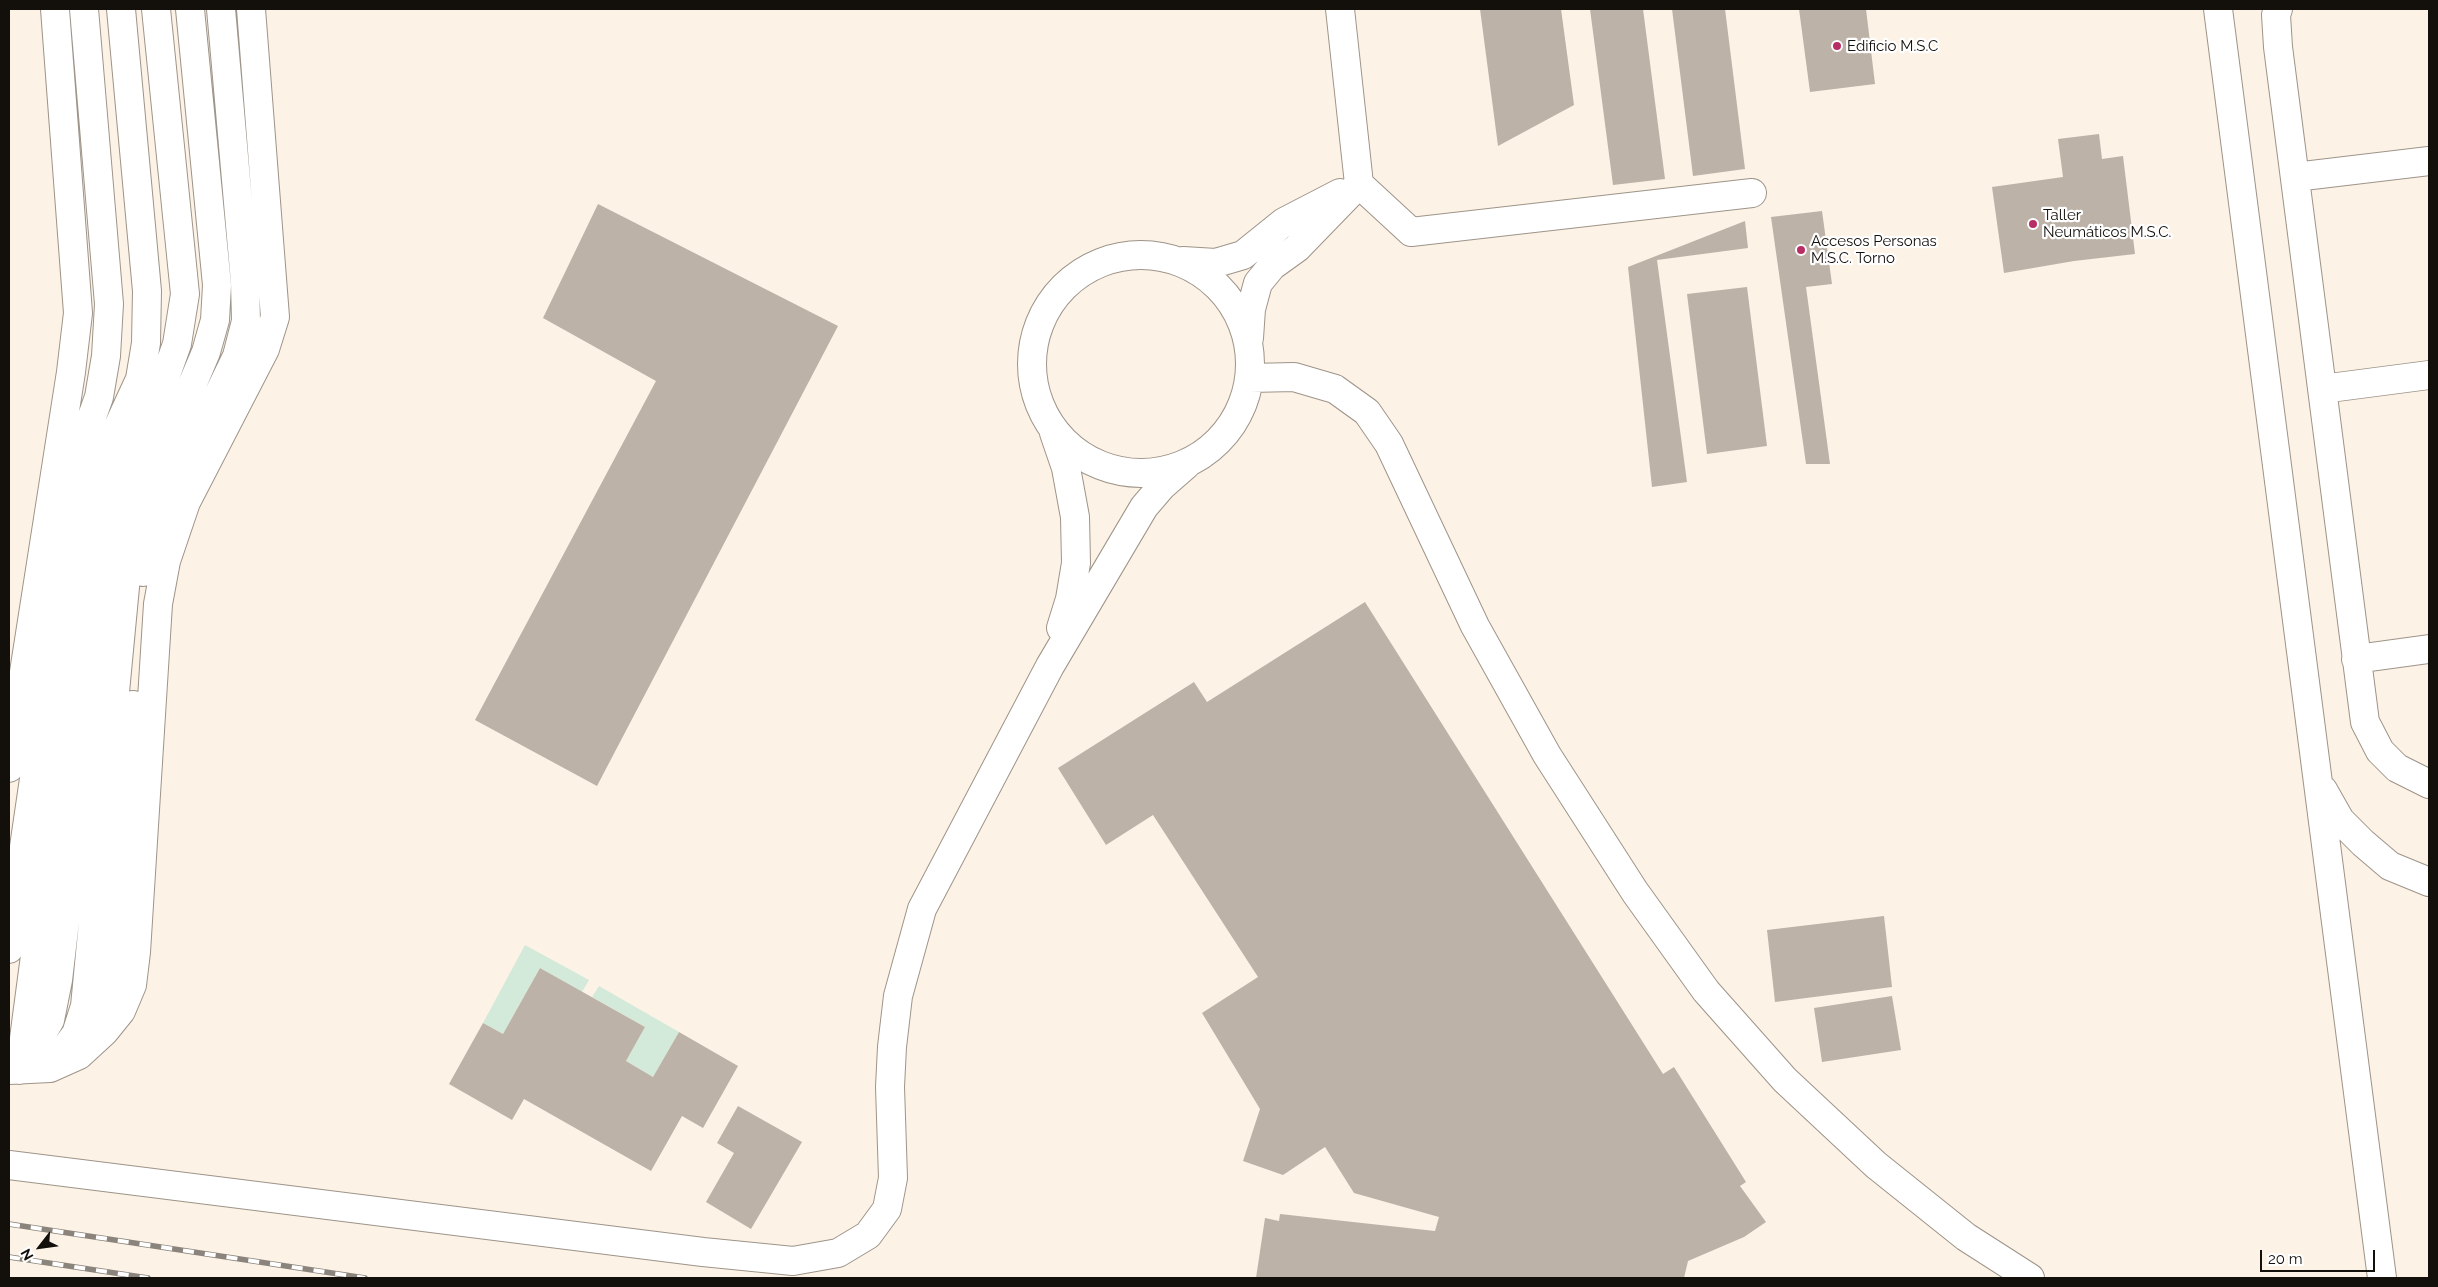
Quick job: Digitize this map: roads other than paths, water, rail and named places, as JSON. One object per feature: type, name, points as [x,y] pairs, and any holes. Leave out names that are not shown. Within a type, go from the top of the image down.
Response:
[{"type":"street","points":[[9,768],[71,372],[78,314],[55,9]]},
{"type":"street","points":[[9,949],[84,439],[99,397],[106,356],[109,304],[84,9]]},
{"type":"street","points":[[14,1070],[88,553],[104,457],[140,379],[146,343],[147,291],[120,9]]},
{"type":"street","points":[[14,1070],[50,1020],[58,980],[105,583],[125,472],[157,400],[177,344],[185,294],[156,9]]},
{"type":"street","points":[[50,1068],[76,1034],[85,1006],[127,566],[135,520],[206,352],[216,320],[217,285],[190,9]]},
{"type":"street","points":[[93,1042],[108,1002],[113,970],[143,564],[155,525],[237,356],[246,322],[245,282],[221,9]]},
{"type":"street","points":[[14,1070],[50,1068],[79,1055],[121,1011],[132,985],[136,952],[158,604],[166,561],[186,502],[266,349],[275,317],[251,9]]},
{"type":"street","points":[[1340,9],[1359,184],[1411,232],[1752,193]]},
{"type":"street","points":[[2218,9],[2382,1278]]},
{"type":"street","points":[[2278,9],[2276,15],[2278,47],[2365,722],[2380,751],[2397,768],[2429,784]]},
{"type":"street","points":[[2295,177],[2429,161]]},
{"type":"street","points":[[1050,666],[1070,599],[1076,563],[1075,517],[1066,468],[1052,430],[1036,398],[1030,363],[1036,328],[1053,296],[1079,272],[1111,257],[1146,254],[1181,261],[1216,262],[1243,255],[1284,222],[1359,184]]},
{"type":"street","points":[[9,1165],[703,1252],[792,1261],[838,1253],[868,1235],[887,1209],[893,1178],[890,1087],[892,1047],[898,996],[922,909],[1050,666],[1144,507],[1162,486],[1186,465],[1217,444],[1239,414],[1250,378],[1249,342],[1251,309],[1258,282],[1272,266],[1296,248],[1359,184]]},
{"type":"street","points":[[1181,261],[1212,280],[1235,307],[1249,342]]},
{"type":"street","points":[[2322,389],[2429,375]]},
{"type":"street","points":[[1250,378],[1294,377],[1336,388],[1367,412],[1389,444],[1475,626],[1547,755],[1635,892],[1706,991],[1785,1080],[1876,1165],[1966,1237],[2030,1278]]},
{"type":"street","points":[[1052,430],[1079,456],[1113,471],[1150,474],[1186,465]]},
{"type":"street","points":[[2356,659],[2429,650]]},
{"type":"street","points":[[2317,780],[2340,820],[2362,843],[2390,866],[2429,882]]},
{"type":"railway","points":[[9,1224],[365,1278]]},
{"type":"railway","points":[[9,1257],[148,1278]]},
{"type":"place","name":"Edificio M.S.C","points":[[1837,46]]},
{"type":"place","name":"Taller Neumáticos M.S.C.","points":[[2033,224]]},
{"type":"place","name":"Accesos Personas M.S.C. Torno","points":[[1801,250]]}]
